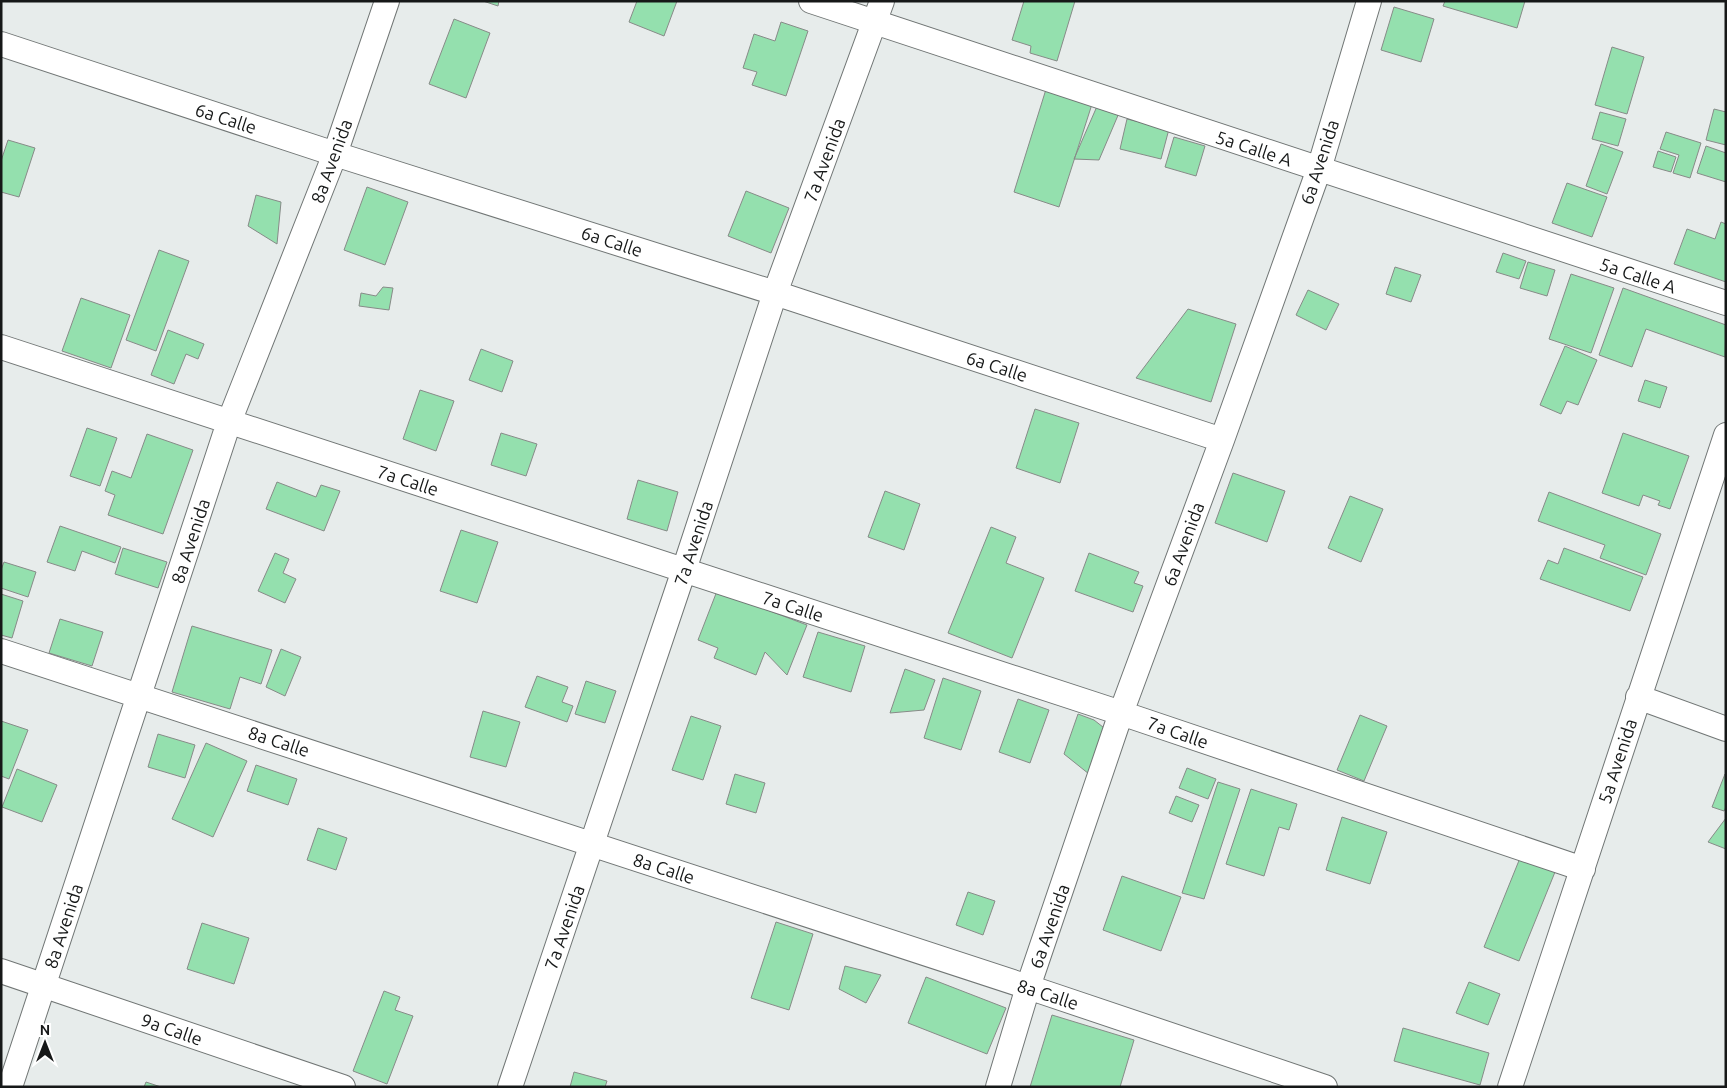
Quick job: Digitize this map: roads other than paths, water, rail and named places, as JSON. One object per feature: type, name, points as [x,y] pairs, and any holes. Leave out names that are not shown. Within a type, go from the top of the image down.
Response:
[{"type":"street","name":"8a Avenida","points":[[10,1087],[230,422],[335,154],[387,1]]},
{"type":"street","name":"5a Calle A","points":[[811,1],[878,12],[1318,169],[1726,303]]},
{"type":"street","name":"6a Avenida","points":[[998,1087],[1028,987],[1121,713],[1222,440],[1318,169],[1369,1]]},
{"type":"street","name":"7a Avenida","points":[[510,1087],[775,293],[878,12]]},
{"type":"street","name":"6a Calle","points":[[1,44],[335,154],[775,293],[1222,440]]},
{"type":"street","name":"7a Calle","points":[[1,347],[1121,713],[1583,869]]},
{"type":"street","name":"5a Avenida","points":[[1510,1087],[1726,435]]},
{"type":"street","name":"8a Calle","points":[[1,651],[1028,987],[1325,1087]]},
{"type":"street","points":[[1638,697],[1726,729]]},
{"type":"street","name":"9a Calle","points":[[1,972],[343,1087]]}]
